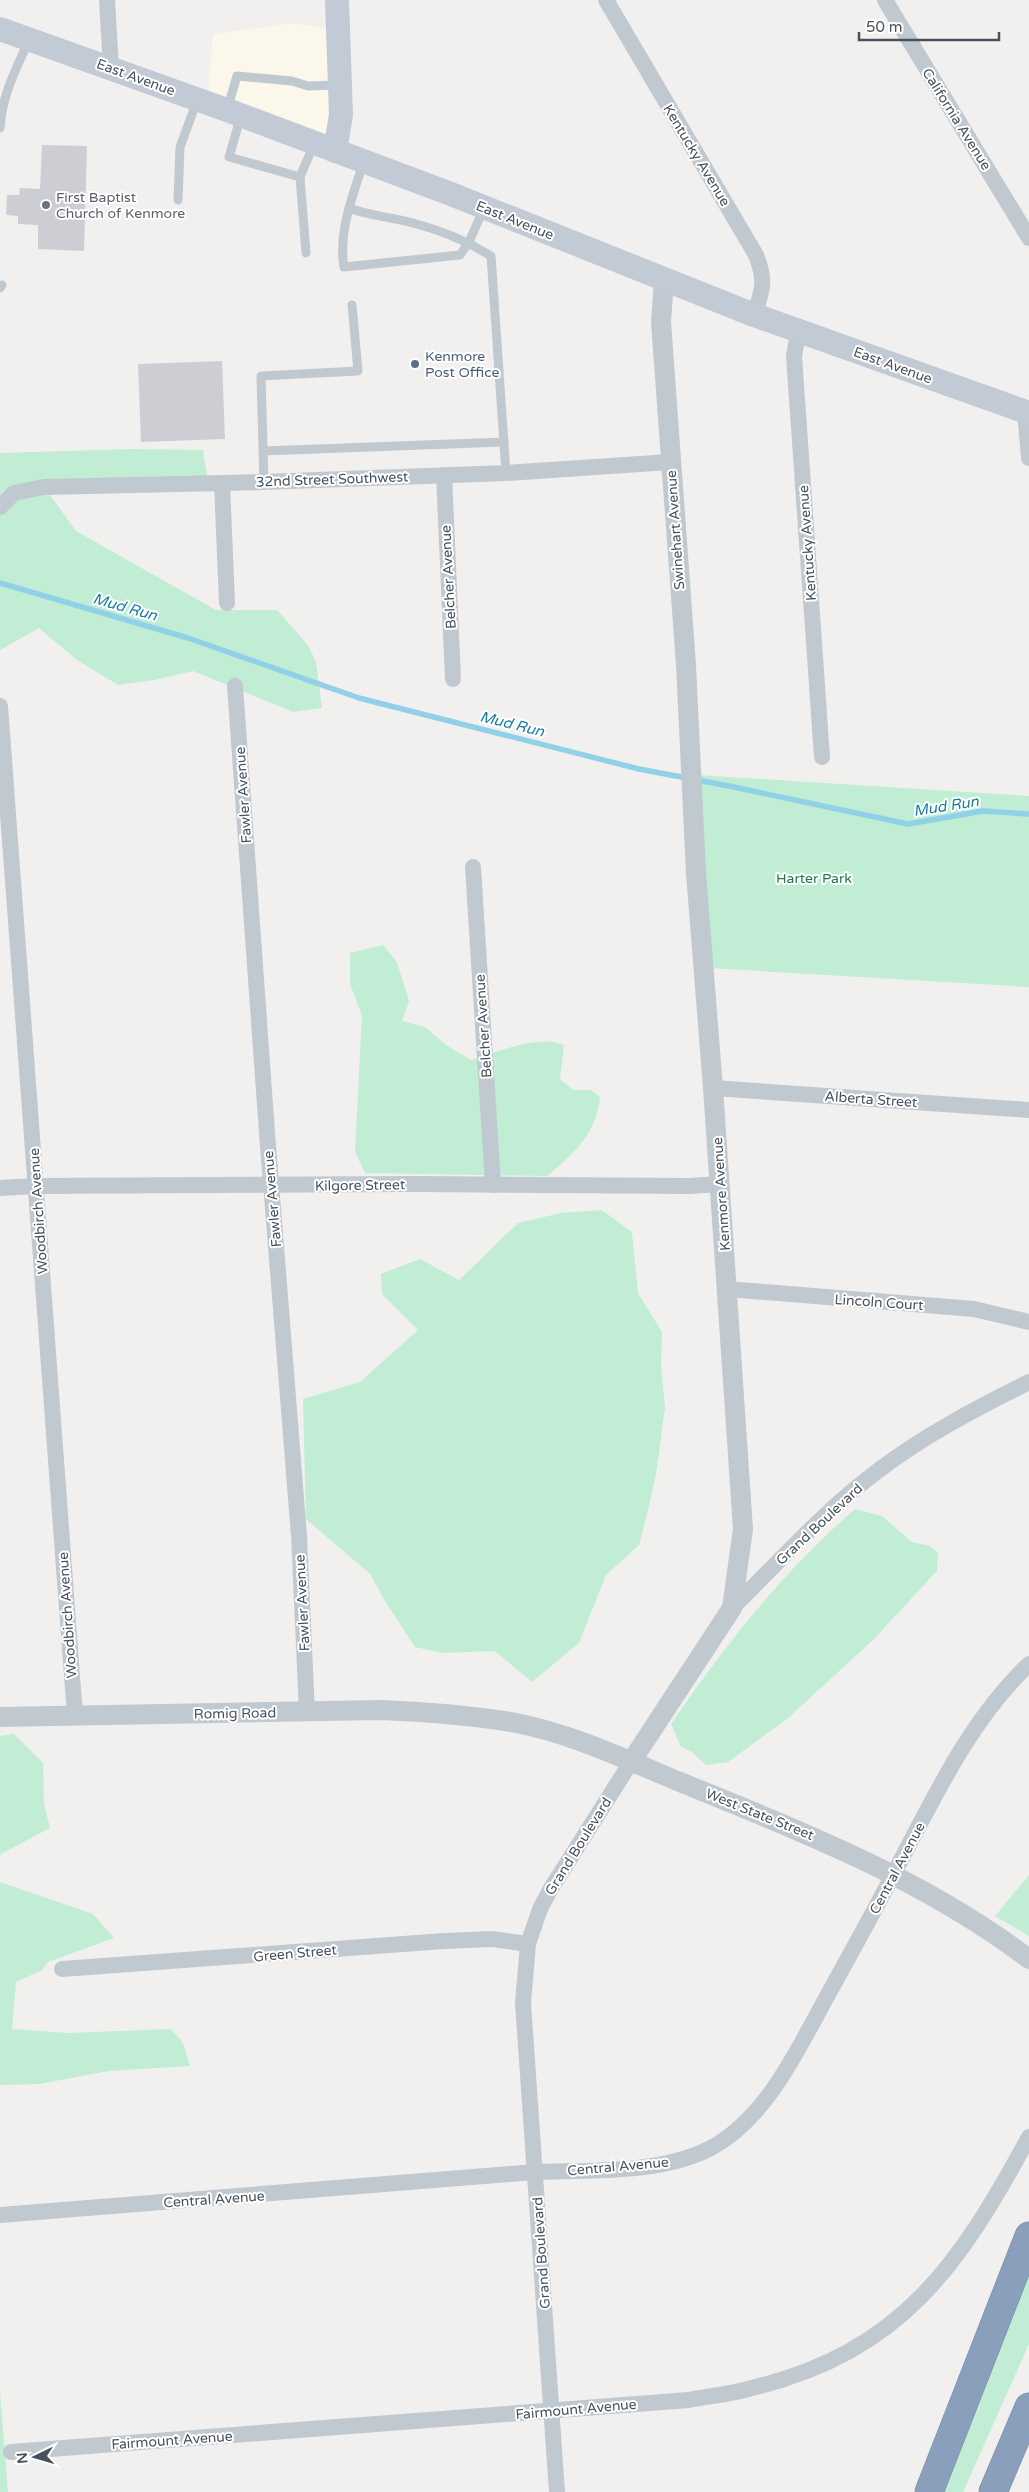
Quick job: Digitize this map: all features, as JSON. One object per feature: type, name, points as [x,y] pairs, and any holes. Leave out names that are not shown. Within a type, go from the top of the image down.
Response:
[{"type":"highway","points":[[929,2492],[1029,2236]]},
{"type":"highway","points":[[993,2492],[1029,2406]]},
{"type":"main road","points":[[324,147],[340,115],[337,0]]},
{"type":"main road","name":"East Avenue","points":[[0,29],[364,161],[754,315],[1027,413]]},
{"type":"street","points":[[107,0],[111,68]]},
{"type":"street","name":"California Avenue","points":[[885,0],[1029,238]]},
{"type":"street","name":"Kentucky Avenue","points":[[609,1],[756,255],[763,272],[763,288],[754,315]]},
{"type":"street","name":"Swinehart Avenue","points":[[664,280],[660,322],[686,665],[690,773]]},
{"type":"street","name":"Kentucky Avenue","points":[[802,332],[797,340],[794,356],[822,757]]},
{"type":"street","points":[[1027,413],[1029,458]]},
{"type":"street","name":"32nd Street Southwest","points":[[0,506],[14,493],[44,487],[264,482],[506,473],[670,462]]},
{"type":"street","name":"Belcher Avenue","points":[[444,475],[453,679]]},
{"type":"street","points":[[222,483],[227,603]]},
{"type":"street","name":"Fawler Avenue","points":[[235,686],[299,1536],[307,1712]]},
{"type":"street","name":"Woodbirch Avenue","points":[[0,706],[75,1716]]},
{"type":"street","name":"Kenmore Avenue","points":[[690,773],[743,1529],[732,1608]]},
{"type":"street","name":"Belcher Avenue","points":[[473,868],[493,1185]]},
{"type":"street","name":"Alberta Street","points":[[713,1088],[1029,1110]]},
{"type":"street","name":"Kilgore Street","points":[[0,1188],[36,1186],[272,1185],[690,1186],[720,1184]]},
{"type":"street","name":"Lincoln Court","points":[[727,1290],[974,1309],[1029,1322]]},
{"type":"street","name":"Grand Boulevard","points":[[557,2492],[522,2003],[528,1944],[550,1890],[732,1608],[831,1510],[879,1469],[917,1443],[974,1409],[1029,1382]]},
{"type":"street","name":"Central Avenue","points":[[0,2215],[535,2172],[621,2168],[663,2163],[696,2154],[727,2137],[746,2121],[765,2099],[801,2043],[947,1773],[983,1716],[1029,1664]]},
{"type":"street","name":"Romig Road","points":[[0,1717],[307,1712],[440,1712],[471,1716]]},
{"type":"street","name":"West State Street","points":[[471,1716],[518,1724],[571,1738],[808,1833],[894,1874],[958,1911],[1029,1958]]},
{"type":"street","name":"Green Street","points":[[62,1969],[444,1941],[492,1940],[528,1944]]},
{"type":"street","name":"Fairmount Avenue","points":[[11,2452],[552,2412],[689,2400],[752,2389],[793,2376],[867,2342],[916,2304],[946,2271],[968,2240],[1029,2137]]},
{"type":"lane","points":[[0,128],[1,110],[8,86],[29,39]]},
{"type":"lane","points":[[300,177],[229,158],[237,76],[292,81],[308,86],[340,85]]},
{"type":"lane","points":[[178,200],[180,147],[197,100]]},
{"type":"lane","points":[[306,253],[300,177],[324,147]]},
{"type":"lane","points":[[364,161],[349,208],[341,250],[344,267],[460,255],[469,242],[484,208]]},
{"type":"lane","points":[[349,208],[385,219],[412,222],[469,242],[490,256],[506,473]]},
{"type":"lane","points":[[264,482],[261,376],[358,371],[352,305]]},
{"type":"lane","points":[[263,451],[504,442]]},
{"type":"shaded area","points":[[296,23],[334,30],[331,144],[208,98],[213,34]]},
{"type":"green space","points":[[131,449],[203,450],[208,483],[45,488],[76,531],[216,610],[277,610],[308,645],[316,662],[322,708],[293,712],[193,671],[154,680],[118,685],[77,660],[39,628],[0,650],[0,453]]},
{"type":"green space","name":"Harter Park","points":[[698,775],[1029,796],[1029,987],[709,968]]},
{"type":"green space","points":[[383,945],[397,962],[409,1001],[402,1021],[425,1027],[446,1045],[471,1060],[518,1045],[554,1042],[564,1045],[560,1079],[573,1090],[591,1090],[600,1097],[598,1110],[589,1132],[575,1151],[547,1176],[365,1173],[355,1152],[362,1016],[350,984],[350,953]]},
{"type":"green space","points":[[602,1210],[632,1232],[638,1293],[662,1332],[661,1366],[665,1408],[656,1474],[639,1545],[606,1575],[579,1643],[532,1682],[495,1651],[443,1653],[415,1647],[370,1574],[306,1519],[303,1399],[360,1382],[418,1330],[382,1294],[381,1274],[420,1259],[459,1280],[518,1223],[561,1213]]},
{"type":"green space","points":[[855,1509],[882,1516],[912,1542],[930,1546],[938,1553],[937,1571],[873,1640],[787,1719],[728,1762],[706,1765],[692,1752],[681,1747],[671,1724],[734,1638],[779,1584],[803,1558]]},
{"type":"green space","points":[[14,1734],[43,1763],[44,1804],[50,1828],[1,1854],[0,1859],[0,1736]]},
{"type":"green space","points":[[1029,1875],[1029,1936],[995,1916]]},
{"type":"green space","points":[[0,1882],[93,1914],[114,1938],[48,1962],[42,1970],[16,1982],[12,2029],[68,2033],[171,2029],[183,2043],[190,2066],[109,2071],[39,2084],[0,2085]]},
{"type":"green space","points":[[1029,2260],[1029,2344],[963,2492],[940,2492]]},
{"type":"green space","points":[[0,2391],[8,2492],[0,2492]]},
{"type":"building","name":"First Baptist Church of Kenmore","points":[[42,145],[87,146],[84,251],[38,249],[38,225],[18,224],[18,216],[6,215],[7,195],[19,195],[20,188],[40,189]]},
{"type":"building","points":[[222,361],[225,439],[141,442],[138,364]]},
{"type":"waterway","name":"Mud Run","points":[[0,583],[188,638],[359,698],[639,769],[908,824],[983,811],[1029,814]]},
{"type":"place","name":"First Baptist Church of Kenmore","points":[[46,205]]},
{"type":"place","name":"Kenmore Post Office","points":[[415,364]]}]
